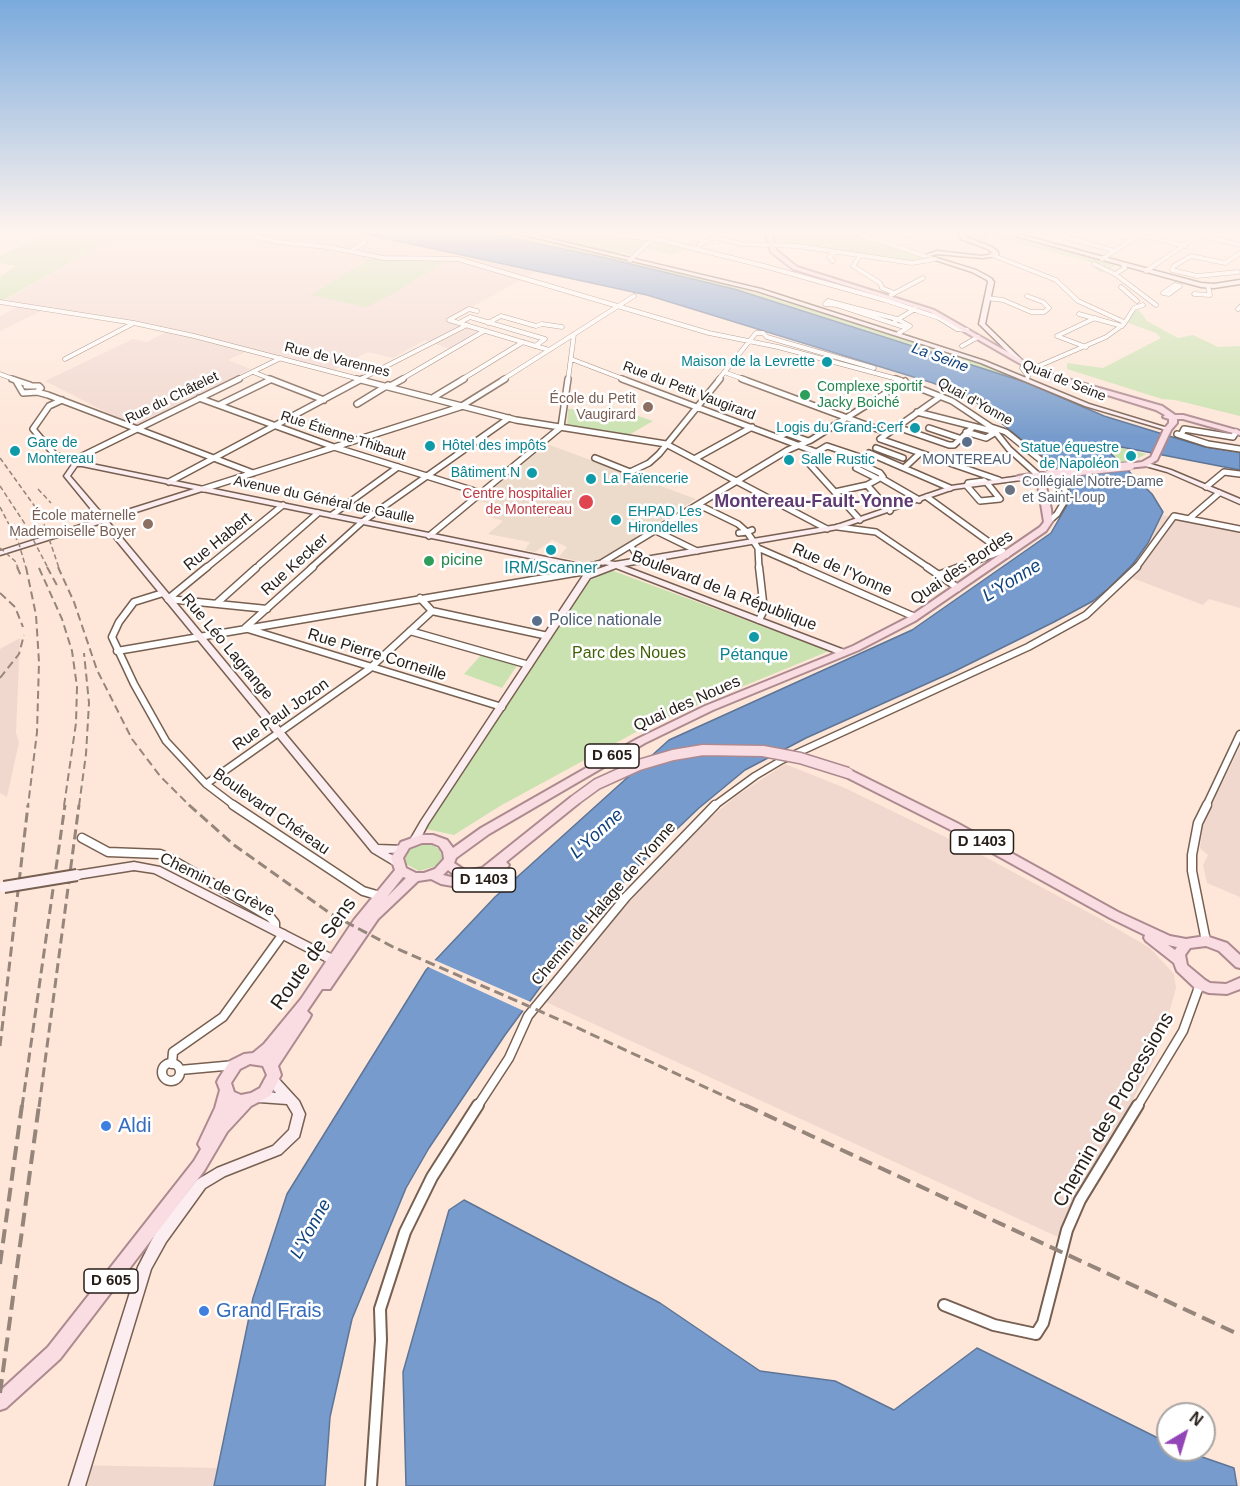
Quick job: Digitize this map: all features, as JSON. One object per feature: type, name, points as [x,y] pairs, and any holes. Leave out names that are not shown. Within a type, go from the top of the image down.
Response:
[{"type":"main road","name":"Quai de Seine","points":[[788,299],[952,352],[1027,379],[1087,405],[1150,422],[1168,422]]},
{"type":"main road","points":[[902,299],[935,312],[978,337],[1000,346]]},
{"type":"main road","points":[[987,299],[982,324],[1000,346],[1022,365],[1114,396],[1159,408],[1168,422]]},
{"type":"main road","points":[[1150,460],[1168,422],[1184,417],[1238,432]]},
{"type":"main road","points":[[583,571],[697,552],[756,545],[838,527],[950,488],[988,480],[1130,466],[1150,460],[1206,488],[1238,499]]},
{"type":"main road","name":"Avenue du Général de Gaulle","points":[[75,462],[429,536],[583,571]]},
{"type":"main road","name":"Rue Léo Lagrange","points":[[75,462],[67,476],[375,849],[399,867]]},
{"type":"main road","points":[[1038,476],[1043,487],[1048,522]]},
{"type":"main road","points":[[1021,478],[1043,487]]},
{"type":"main road","points":[[0,553],[203,489]]},
{"type":"main road","name":"Quai des Bordes","points":[[844,653],[892,631],[915,617],[1004,553],[1019,547],[1038,534],[1048,522]]},
{"type":"main road","points":[[375,849],[401,849],[415,840],[548,636],[583,571],[603,562]]},
{"type":"main road","name":"Boulevard de la République","points":[[603,562],[844,653]]},
{"type":"main road","name":"Boulevard de la République","points":[[823,645],[826,660]]},
{"type":"main road","name":"Quai des Noues","points":[[485,831],[622,750],[668,727],[844,653]]},
{"type":"main road","name":"D 1403","points":[[449,860],[464,876],[475,876],[485,872],[523,844],[575,800],[620,772],[656,759],[703,750],[763,751],[800,758],[848,773],[933,816],[1114,915],[1163,946],[1179,960]]},
{"type":"main road","points":[[401,849],[399,867],[415,877],[433,875],[449,860],[429,818]]},
{"type":"main road","name":"D 605","points":[[438,841],[456,842],[485,831]]},
{"type":"main road","name":"D 605","points":[[449,860],[485,831]]},
{"type":"main road","points":[[415,840],[438,841]]},
{"type":"main road","name":"D 1403","points":[[433,875],[441,880],[464,884],[480,882],[492,876],[523,844]]},
{"type":"main road","name":"Chemin de Grève","points":[[2,888],[134,867],[156,870],[333,960]]},
{"type":"main road","name":"Route de Sens","points":[[256,1058],[269,1048],[306,1002],[399,867]]},
{"type":"main road","name":"Route de Sens","points":[[271,1065],[366,927],[415,877]]},
{"type":"main road","name":"D 1403","points":[[1114,915],[1168,940],[1186,944]]},
{"type":"main road","points":[[1238,987],[1218,989],[1200,984],[1186,973],[1179,960],[1181,948],[1186,944],[1206,941],[1235,953],[1240,963]]},
{"type":"main road","points":[[253,1099],[273,1081],[274,1075],[271,1065],[256,1058],[249,1058],[235,1065],[225,1087],[234,1099],[253,1099],[288,1099]]},
{"type":"main road","points":[[77,1486],[145,1267],[154,1250],[201,1184],[221,1172],[277,1150],[295,1132],[299,1114],[295,1105],[273,1081]]},
{"type":"main road","name":"D 605","points":[[189,1176],[222,1109],[225,1087]]},
{"type":"main road","name":"D 605","points":[[0,1402],[54,1353],[209,1152],[222,1127],[253,1099]]},
{"type":"street","points":[[595,299],[709,333],[905,381]]},
{"type":"street","points":[[203,489],[464,405],[629,299]]},
{"type":"street","points":[[881,299],[939,318],[957,329],[968,330]]},
{"type":"street","points":[[998,299],[1031,312],[1044,312],[1049,308],[1036,299]]},
{"type":"street","points":[[1076,299],[1123,324]]},
{"type":"street","points":[[1149,299],[1156,305]]},
{"type":"street","points":[[899,333],[907,328],[895,321],[831,301],[825,303],[895,321],[915,309]]},
{"type":"street","name":"Rue de Varennes","points":[[0,302],[27,304],[77,315],[134,323],[388,385],[509,418],[666,444],[827,529]]},
{"type":"street","points":[[1034,369],[1103,339],[1123,324],[1134,308],[1143,305]]},
{"type":"street","points":[[477,311],[469,309],[449,320],[549,350]]},
{"type":"street","points":[[1079,314],[1123,324]]},
{"type":"street","points":[[488,322],[501,316],[536,326],[542,324],[562,327]]},
{"type":"street","points":[[459,323],[470,317],[545,339],[535,346]]},
{"type":"street","points":[[1086,347],[1057,336],[1095,318]]},
{"type":"street","points":[[65,359],[134,323]]},
{"type":"street","points":[[169,482],[428,344],[437,342],[467,326]]},
{"type":"street","points":[[357,404],[484,330]]},
{"type":"street","name":"Quai d'Yonne","points":[[749,341],[755,334],[763,333],[907,379],[905,381],[963,407],[994,430],[1006,432],[1057,476],[1064,487],[1066,499],[1057,514],[1048,522]]},
{"type":"street","points":[[429,536],[561,427],[574,342],[573,334]]},
{"type":"street","points":[[962,346],[978,337]]},
{"type":"street","points":[[567,339],[574,342]]},
{"type":"street","points":[[595,458],[630,472],[649,463],[749,341]]},
{"type":"street","points":[[434,397],[523,342]]},
{"type":"street","name":"Rue du Châtelet","points":[[75,462],[281,358]]},
{"type":"street","name":"Rue du Petit Vaugirard","points":[[571,359],[816,452]]},
{"type":"street","points":[[1022,365],[1028,376],[1027,379]]},
{"type":"street","points":[[253,372],[324,400]]},
{"type":"street","points":[[724,372],[888,433]]},
{"type":"street","points":[[0,374],[40,387],[37,392]]},
{"type":"street","points":[[219,405],[270,380]]},
{"type":"street","points":[[16,381],[23,393],[37,392],[253,473]]},
{"type":"street","points":[[603,562],[905,381]]},
{"type":"street","points":[[22,388],[30,385]]},
{"type":"street","points":[[941,396],[888,433],[855,468],[923,498],[1004,553]]},
{"type":"street","name":"Rue Étienne Thibault","points":[[199,398],[334,447],[481,493]]},
{"type":"street","points":[[59,402],[49,406],[33,429],[55,455],[75,462]]},
{"type":"street","points":[[917,412],[973,427],[994,430],[1009,449],[1038,476]]},
{"type":"street","name":"Rue Kecker","points":[[245,628],[362,522],[509,418]]},
{"type":"street","points":[[696,458],[752,427]]},
{"type":"street","points":[[897,427],[954,445],[973,427]]},
{"type":"street","points":[[929,429],[959,438]]},
{"type":"street","points":[[1238,432],[1233,437],[1184,429],[1179,434],[1208,444],[1240,449]]},
{"type":"street","points":[[966,432],[986,438],[994,430]]},
{"type":"street","points":[[779,438],[786,433],[807,441]]},
{"type":"street","points":[[882,440],[988,480],[1000,499],[980,501],[968,485]]},
{"type":"street","points":[[860,520],[805,459],[827,446],[862,462]]},
{"type":"street","points":[[876,448],[903,458]]},
{"type":"street","points":[[870,453],[950,488]]},
{"type":"street","points":[[904,468],[919,454]]},
{"type":"street","points":[[835,492],[867,485],[894,465]]},
{"type":"street","points":[[332,516],[398,467]]},
{"type":"street","points":[[1206,488],[1224,472],[1240,475]]},
{"type":"street","points":[[867,485],[890,510]]},
{"type":"street","points":[[1190,518],[1219,493]]},
{"type":"street","name":"Rue Habert","points":[[166,596],[283,505]]},
{"type":"street","points":[[699,505],[750,531],[756,545],[765,610],[759,620]]},
{"type":"street","points":[[216,603],[318,513]]},
{"type":"street","name":"Chemin de Halage de l'Yonne","points":[[371,1486],[381,1340],[380,1309],[405,1232],[432,1177],[509,1058],[528,1016],[619,905],[719,801],[755,776],[782,760],[1028,647],[1086,615],[1112,593],[1139,565],[1174,516],[1190,518]]},
{"type":"street","points":[[1190,518],[1239,527]]},
{"type":"street","points":[[838,527],[876,532],[958,588]]},
{"type":"street","points":[[656,531],[697,552]]},
{"type":"street","points":[[739,533],[750,531]]},
{"type":"street","name":"Rue de l'Yonne","points":[[756,545],[915,617]]},
{"type":"street","points":[[631,546],[640,561]]},
{"type":"street","points":[[938,575],[1004,553]]},
{"type":"street","points":[[267,609],[166,596],[140,599],[129,607],[113,631],[112,637],[117,651],[420,598],[567,569]]},
{"type":"street","points":[[420,598],[432,611],[548,636]]},
{"type":"street","name":"Rue Paul Jozon","points":[[206,784],[371,667],[432,611]]},
{"type":"street","name":"Rue Pierre Corneille","points":[[245,628],[502,706]]},
{"type":"street","points":[[410,631],[529,665]]},
{"type":"street","name":"Boulevard Chéreau","points":[[117,651],[166,741],[206,784],[296,849],[363,891],[380,896]]},
{"type":"street","points":[[1206,941],[1192,871],[1192,855],[1198,823],[1240,734]]},
{"type":"street","name":"Chemin de Grève","points":[[82,838],[108,852],[160,854],[169,858],[270,917],[279,932]]},
{"type":"street","points":[[235,1065],[176,1067],[173,1052],[223,1017],[279,932]]},
{"type":"street","name":"Chemin des Processions","points":[[944,1305],[994,1325],[1036,1334],[1043,1323],[1067,1230],[1080,1200],[1183,1031],[1200,984]]},
{"type":"street","points":[[210,1066],[225,1087]]},
{"type":"shaded area","points":[[7,299],[486,299],[450,319],[483,329],[449,349],[425,340],[393,358],[368,352],[334,370],[252,349],[228,360],[251,369],[135,427],[45,381],[133,339],[147,342],[168,331],[46,309],[0,331],[0,316],[21,305],[2,302]]},
{"type":"shaded area","name":"Centre hospitalier de Montereau","points":[[547,444],[696,499],[636,536],[639,538],[597,561],[588,563],[559,557],[567,547],[552,540],[535,552],[525,550],[530,542],[488,534],[503,521],[484,515],[494,504],[477,501]]},
{"type":"shaded area","points":[[1162,515],[1240,530],[1240,608],[1209,599],[1203,605],[1122,574],[1152,537]]},
{"type":"shaded area","points":[[20,638],[16,733],[19,742],[7,797],[0,793],[0,649]]},
{"type":"shaded area","points":[[1240,747],[1240,897],[1207,883],[1203,865],[1208,855],[1200,848],[1203,822]]},
{"type":"shaded area","points":[[785,764],[845,788],[974,851],[1099,918],[1150,948],[1174,974],[1176,988],[1158,1052],[1119,1126],[1068,1212],[1058,1237],[546,1002],[611,922],[697,829],[735,797]]},
{"type":"shaded area","points":[[74,1465],[217,1468],[214,1486],[67,1486]]},
{"type":"green space","points":[[331,299],[381,299],[366,307]]},
{"type":"green space","points":[[728,299],[777,299],[1002,371],[1026,383]]},
{"type":"green space","points":[[1138,309],[1147,321],[1178,338],[1193,335],[1218,347],[1240,346],[1240,416],[1162,399],[1067,369],[1067,363],[1103,368],[1161,338],[1156,333],[1128,323],[1130,316]]},
{"type":"green space","points":[[612,407],[653,421],[627,436],[567,427],[568,409],[609,409]]},
{"type":"green space","points":[[1118,447],[1146,454],[1133,461],[1120,463],[1106,448]]},
{"type":"green space","name":"Parc des Noues","points":[[611,570],[829,651],[649,725],[500,806],[454,835],[426,829],[587,582]]},
{"type":"green space","points":[[482,654],[518,664],[502,688],[464,674]]},
{"type":"green space","points":[[419,844],[431,844],[440,850],[442,858],[436,866],[419,871],[406,864],[405,859],[409,850]]},
{"type":"water","points":[[661,299],[766,299],[1028,383],[1104,416],[1205,447],[1240,452],[1240,470],[1116,446],[1105,448],[1152,494],[1163,512],[1148,543],[1133,564],[1109,588],[1093,601],[1054,622],[955,671],[806,738],[745,770],[699,808],[637,867],[586,925],[505,1035],[429,1148],[406,1188],[352,1319],[330,1417],[325,1486],[214,1486],[253,1298],[287,1194],[426,970],[495,897],[669,740],[912,630],[1051,533],[1071,498],[1070,489],[1045,459],[972,399],[933,383]]},
{"type":"water","points":[[464,1200],[660,1303],[760,1371],[835,1381],[894,1410],[977,1348],[1156,1437],[1156,1462],[1216,1462],[1234,1468],[1237,1486],[406,1486],[403,1372],[449,1210]]},
{"type":"pier","points":[[432,959],[533,1003],[526,1012],[426,966]]},
{"type":"railway","points":[[0,458],[41,515],[59,568]]},
{"type":"railway","points":[[0,486],[25,524],[48,568]]},
{"type":"railway","points":[[38,489],[51,503]]},
{"type":"railway","points":[[0,507],[19,544],[26,568]]},
{"type":"railway","points":[[0,548],[15,561],[18,568]]},
{"type":"railway","points":[[17,567],[22,578]]},
{"type":"railway","points":[[26,567],[36,615],[39,662],[37,732],[28,806]]},
{"type":"railway","points":[[47,567],[59,589]]},
{"type":"railway","points":[[58,567],[74,602],[97,670],[132,739],[160,776],[189,805]]},
{"type":"railway","points":[[39,568],[62,619],[72,651],[77,687],[76,723],[64,806]]},
{"type":"railway","points":[[0,593],[15,607],[23,627]]},
{"type":"railway","points":[[0,678],[19,654],[24,635]]},
{"type":"railway","points":[[79,806],[86,754],[89,703],[84,653]]},
{"type":"railway","points":[[0,1046],[28,805]]},
{"type":"railway","points":[[22,1107],[65,805]]},
{"type":"railway","points":[[39,1107],[79,805]]},
{"type":"railway","points":[[189,805],[234,845],[331,914],[393,947],[567,1023],[748,1107]]},
{"type":"railway","points":[[0,1264],[22,1105]]},
{"type":"railway","points":[[0,1393],[39,1105]]},
{"type":"railway","points":[[745,1105],[1240,1335]]},
{"type":"place","name":"Maison de la Levrette","points":[[827,362]]},
{"type":"place","name":"Complexe sportif Jacky Boiché","points":[[805,395]]},
{"type":"place","name":"École du Petit Vaugirard","points":[[648,407]]},
{"type":"place","name":"Logis du Grand-Cerf","points":[[915,428]]},
{"type":"place","name":"MONTEREAU","points":[[967,442]]},
{"type":"place","name":"Hôtel des impôts","points":[[430,446]]},
{"type":"place","name":"Gare de Montereau","points":[[15,451]]},
{"type":"place","name":"Statue équestre de Napoléon","points":[[1131,456]]},
{"type":"place","name":"Salle Rustic","points":[[789,460]]},
{"type":"place","name":"Bâtiment N","points":[[532,473]]},
{"type":"place","name":"La Faïencerie","points":[[591,479]]},
{"type":"place","name":"Collégiale Notre-Dame et Saint-Loup","points":[[1010,490]]},
{"type":"place","name":"Centre hospitalier de Montereau","points":[[586,502]]},
{"type":"place","name":"EHPAD Les Hirondelles","points":[[616,520]]},
{"type":"place","name":"École maternelle Mademoiselle Boyer","points":[[148,524]]},
{"type":"place","name":"IRM/Scanner","points":[[551,550]]},
{"type":"place","name":"picine","points":[[429,561]]},
{"type":"place","name":"Police nationale","points":[[537,621]]},
{"type":"place","name":"Pétanque","points":[[754,637]]},
{"type":"place","name":"Aldi","points":[[106,1126]]},
{"type":"place","name":"Grand Frais","points":[[204,1311]]},
{"type":"district","name":"Montereau-Fault-Yonne","points":[[814,502]]},
{"type":"water label","name":"La Seine","points":[[940,358]]},
{"type":"water label","name":"L'Yonne","points":[[1012,581]]},
{"type":"water label","name":"L'Yonne","points":[[597,834]]},
{"type":"water label","name":"L'Yonne","points":[[311,1229]]}]
